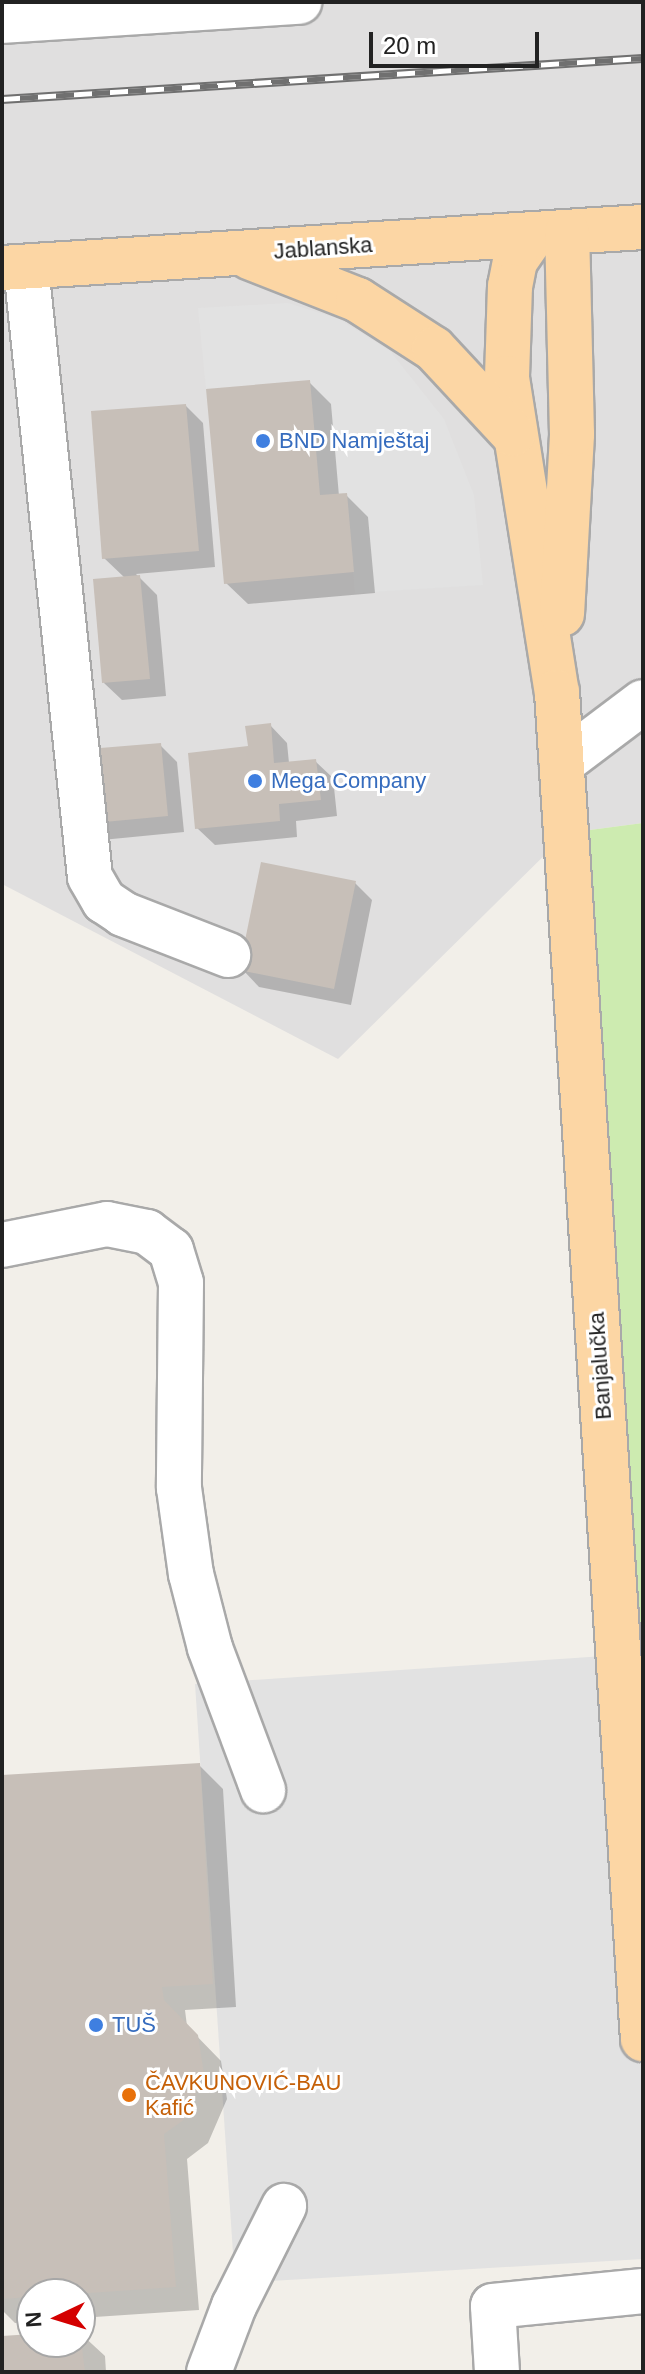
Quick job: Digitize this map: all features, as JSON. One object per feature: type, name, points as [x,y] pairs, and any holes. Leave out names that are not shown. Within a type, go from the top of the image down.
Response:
[{"type":"main road","name":"Jablanska","points":[[14,268],[643,227]]},
{"type":"main road","points":[[550,233],[515,261],[506,317],[513,434],[557,692]]},
{"type":"main road","points":[[550,233],[572,434],[557,692]]},
{"type":"main road","points":[[240,253],[358,300],[434,349],[513,434]]},
{"type":"main road","name":"Banjalučka","points":[[557,692],[643,2039]]},
{"type":"street","points":[[2,21],[110,8],[299,2]]},
{"type":"street","points":[[14,268],[90,877],[104,901],[123,914],[228,955]]},
{"type":"street","points":[[562,763],[639,714]]},
{"type":"street","points":[[2,1245],[107,1224],[147,1232],[171,1250],[181,1283],[179,1488],[191,1574],[210,1648],[263,1790]]},
{"type":"street","points":[[209,2372],[234,2306],[284,2206]]},
{"type":"street","points":[[497,2372],[493,2306],[643,2291]]},
{"type":"shaded area","points":[[2,2],[643,2],[643,823],[567,833],[338,1059],[2,884]]},
{"type":"shaded area","points":[[288,303],[339,319],[390,351],[444,419],[474,495],[483,585],[355,593],[347,493],[320,495],[310,380],[206,389],[198,308]]},
{"type":"shaded area","points":[[619,1655],[643,2039],[643,2259],[235,2283],[195,1684]]},
{"type":"green space","points":[[643,823],[643,2039],[567,833]]},
{"type":"building","name":"BND Namještaj","points":[[310,380],[320,495],[347,493],[354,572],[224,584],[206,389]]},
{"type":"building","points":[[186,404],[199,551],[102,559],[91,411]]},
{"type":"building","points":[[140,575],[150,679],[102,683],[93,579]]},
{"type":"building","name":"Mega Company","points":[[271,723],[274,763],[316,759],[321,800],[279,804],[280,821],[195,829],[188,753],[248,746],[245,726]]},
{"type":"building","points":[[161,743],[168,816],[83,824],[76,750]]},
{"type":"building","points":[[261,862],[356,881],[334,989],[239,970]]},
{"type":"building","name":"TUŠ","points":[[200,1763],[213,1984],[162,1987],[164,2000],[198,2035],[204,2074],[185,2119],[164,2134],[176,2287],[96,2293],[96,2278],[16,2278],[16,2298],[2,2299],[2,1775]]},
{"type":"building","points":[[16,2335],[16,2358],[83,2358],[85,2372],[2,2372],[2,2336]]},
{"type":"railway","points":[[2,99],[643,58]]},
{"type":"place","name":"BND Namještaj","points":[[263,441]]},
{"type":"place","name":"Mega Company","points":[[255,781]]},
{"type":"place","name":"TUŠ","points":[[96,2025]]},
{"type":"place","name":"ČAVKUNOVIĆ-BAU Kafić","points":[[129,2095]]}]
